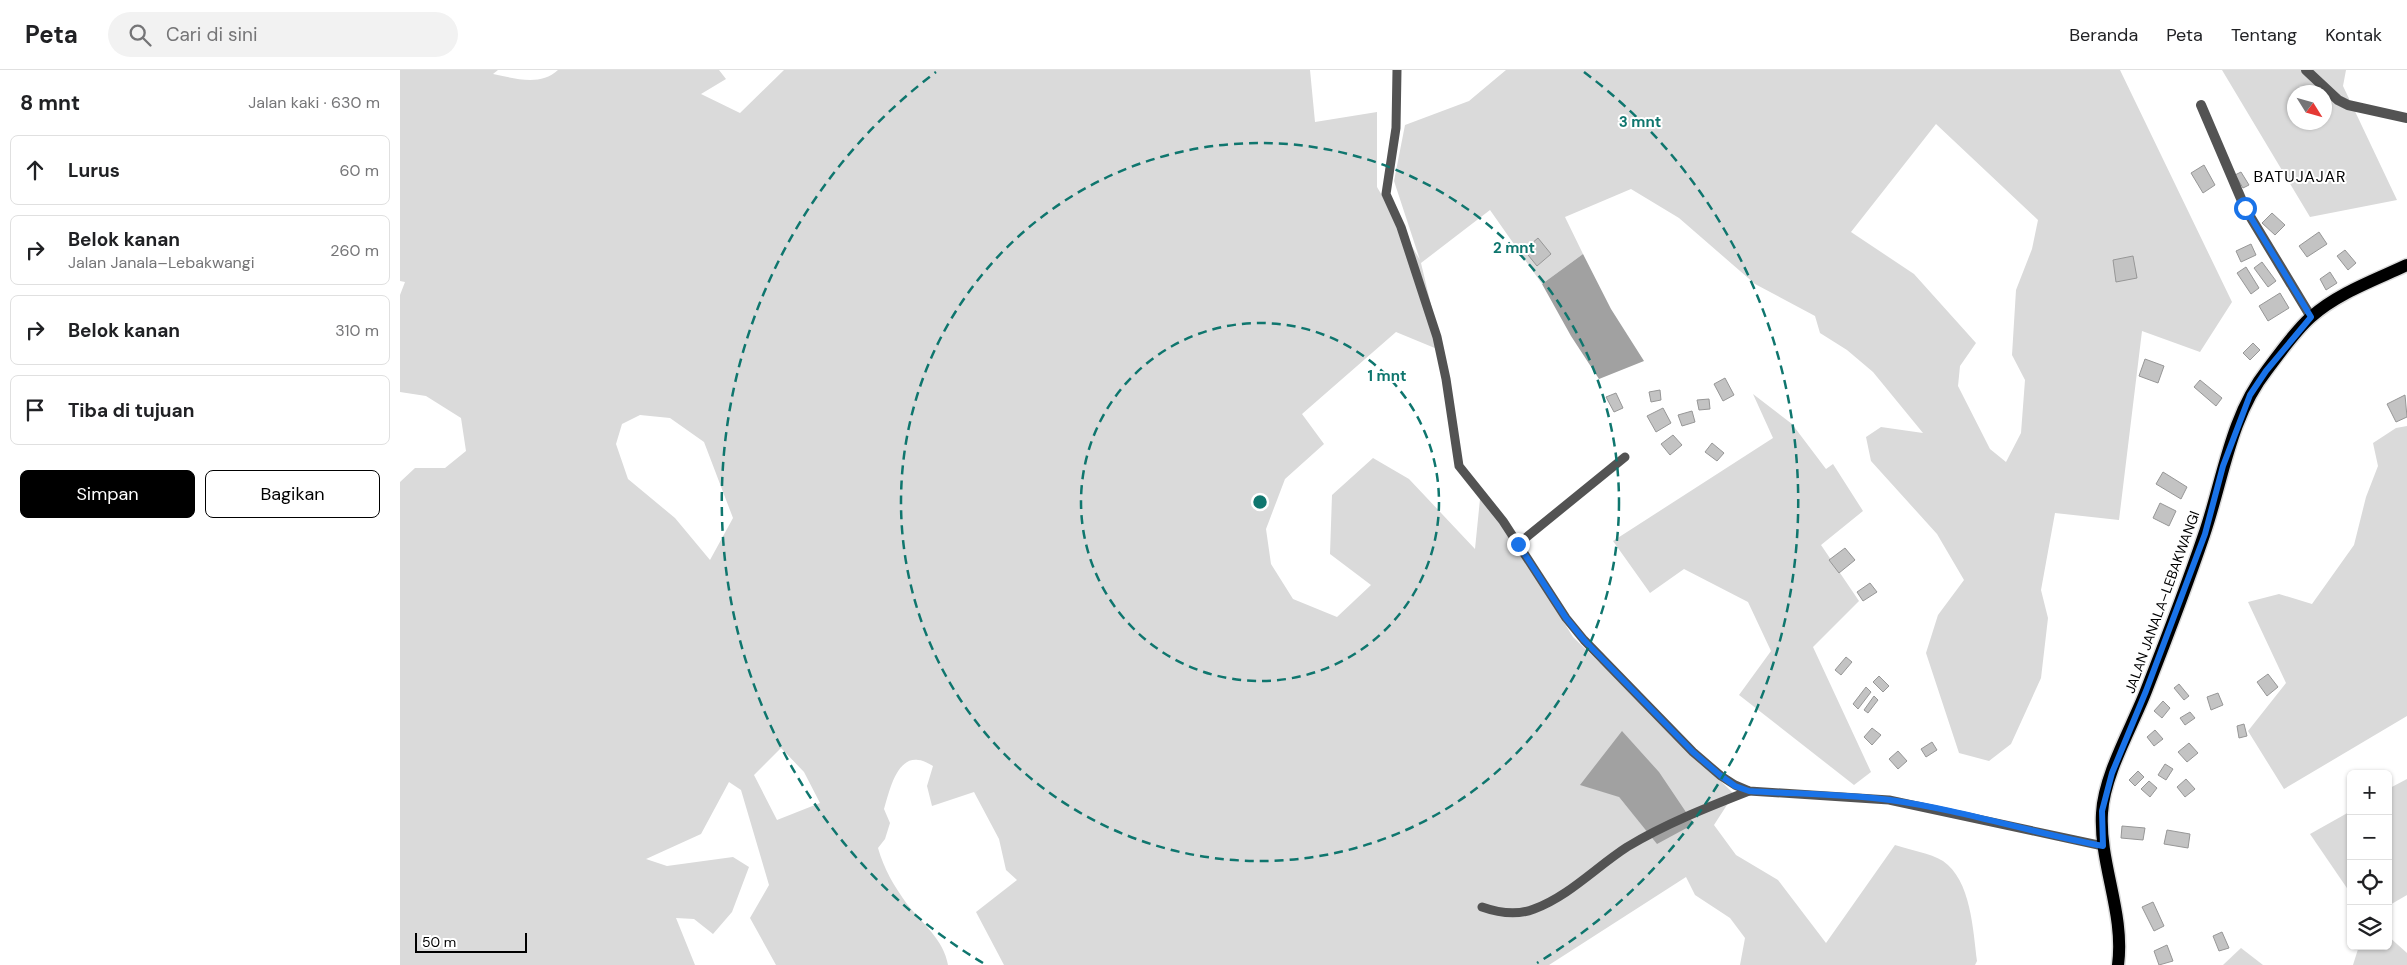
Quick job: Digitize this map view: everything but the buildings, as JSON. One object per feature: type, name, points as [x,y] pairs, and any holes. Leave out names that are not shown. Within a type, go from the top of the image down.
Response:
[{"type":"main road","name":"JALAN JANALA–LEBAKWANGI","points":[[2118,965],[2119,933],[2103,846],[2102,811],[2112,773],[2146,691],[2201,543],[2223,466],[2247,403],[2266,371],[2311,317],[2348,292],[2407,265]]},
{"type":"street","points":[[2306,70],[2338,100],[2348,105],[2407,118]]},
{"type":"street","points":[[2201,105],[2245,208],[2311,317]]},
{"type":"lane","points":[[1397,70],[1396,128],[1386,194],[1402,227],[1437,337],[1446,379],[1459,466],[1503,520],[1566,618],[1584,640],[1693,752],[1735,786],[1749,791],[1889,800],[1934,808],[2103,846]]},
{"type":"lane","points":[[1518,544],[1625,457]]},
{"type":"lane","points":[[1482,907],[1503,914],[1534,909],[1572,887],[1627,847],[1693,814],[1749,791]]},
{"type":"shaded area","points":[[400,70],[498,70],[493,74],[535,80],[551,75],[558,70],[719,70],[726,79],[701,94],[740,113],[784,70],[1310,70],[1315,122],[1377,112],[1377,187],[1420,260],[1394,181],[1405,125],[1469,101],[1506,70],[2120,70],[2232,302],[2200,352],[2142,331],[2119,520],[2055,513],[2041,590],[2048,618],[2041,678],[2011,744],[1989,761],[1959,753],[1926,653],[1938,615],[1964,580],[1937,534],[1871,461],[1866,437],[1881,427],[1923,433],[1873,372],[1847,350],[1820,333],[1815,316],[1755,284],[1679,218],[1631,189],[1565,217],[1583,254],[1542,284],[1490,210],[1421,263],[1442,351],[1396,332],[1302,414],[1324,444],[1285,479],[1266,529],[1271,564],[1293,599],[1337,617],[1371,585],[1330,554],[1332,495],[1373,458],[1409,479],[1475,549],[1481,489],[1573,637],[1734,794],[1714,825],[1736,855],[1778,880],[1826,943],[1895,845],[1938,858],[1952,869],[1960,880],[1972,921],[1977,961],[1975,965],[1740,965],[1745,938],[1730,918],[1695,895],[1686,877],[1549,965],[1004,965],[976,912],[1017,880],[1006,870],[999,839],[974,792],[932,806],[927,786],[933,766],[918,760],[904,764],[895,777],[884,809],[890,823],[885,839],[878,848],[886,870],[894,884],[907,904],[932,932],[946,956],[948,965],[776,965],[750,918],[769,885],[741,790],[729,782],[701,834],[646,859],[667,866],[733,857],[749,867],[732,912],[713,934],[694,919],[676,918],[695,965],[400,965],[400,482],[415,468],[445,468],[466,451],[461,418],[426,396],[400,392],[400,295],[405,282],[400,281]],"holes":[[[1936,124],[2038,220],[2032,249],[2016,290],[2012,355],[2025,380],[2021,433],[2006,462],[1990,449],[1958,386],[1960,366],[1976,343],[1914,274],[1851,232]],[[640,415],[670,418],[704,442],[733,518],[710,560],[675,518],[628,479],[616,444],[622,424]],[[781,748],[804,772],[820,803],[777,820],[754,775]],[[1619,797],[1693,824],[1657,843]]]},
{"type":"shaded area","points":[[2222,70],[2346,70],[2343,86],[2397,200],[2310,217]]},
{"type":"shaded area","points":[[1583,254],[1611,309],[1644,361],[1599,379],[1571,336],[1542,284]]},
{"type":"shaded area","points":[[1753,394],[1792,424],[1826,469],[1833,464],[1863,511],[1821,545],[1859,601],[1813,647],[1871,772],[1854,785],[1739,695],[1771,651],[1748,602],[1684,569],[1650,593],[1613,541],[1773,438]]},
{"type":"shaded area","points":[[2407,426],[2407,716],[2284,789],[2248,731],[2286,683],[2248,602],[2279,594],[2312,604],[2354,545],[2366,497],[2378,466],[2373,443],[2396,428]]},
{"type":"shaded area","points":[[1622,731],[1659,772],[1694,824],[1657,844],[1619,797],[1580,785]]},
{"type":"shaded area","points":[[2407,779],[2407,895],[2392,904],[2392,815],[2392,787]]},
{"type":"shaded area","points":[[2347,813],[2347,888],[2310,834]]},
{"type":"shaded area","points":[[2392,940],[2407,953],[2407,965],[2353,965],[2358,950],[2392,950]]},
{"type":"shaded area","points":[[2241,948],[2263,965],[2223,965]]},
{"type":"district","name":"BATUJAJAR","points":[[2300,176]]},
{"type":"route","points":[[1518,544],[1566,618],[1584,640],[1693,752],[1735,786],[1749,791],[1889,800],[1934,808],[2103,846],[2102,811],[2112,773],[2146,691],[2205,534],[2223,466],[2250,395],[2266,371],[2311,317],[2286,279],[2245,208]]}]
